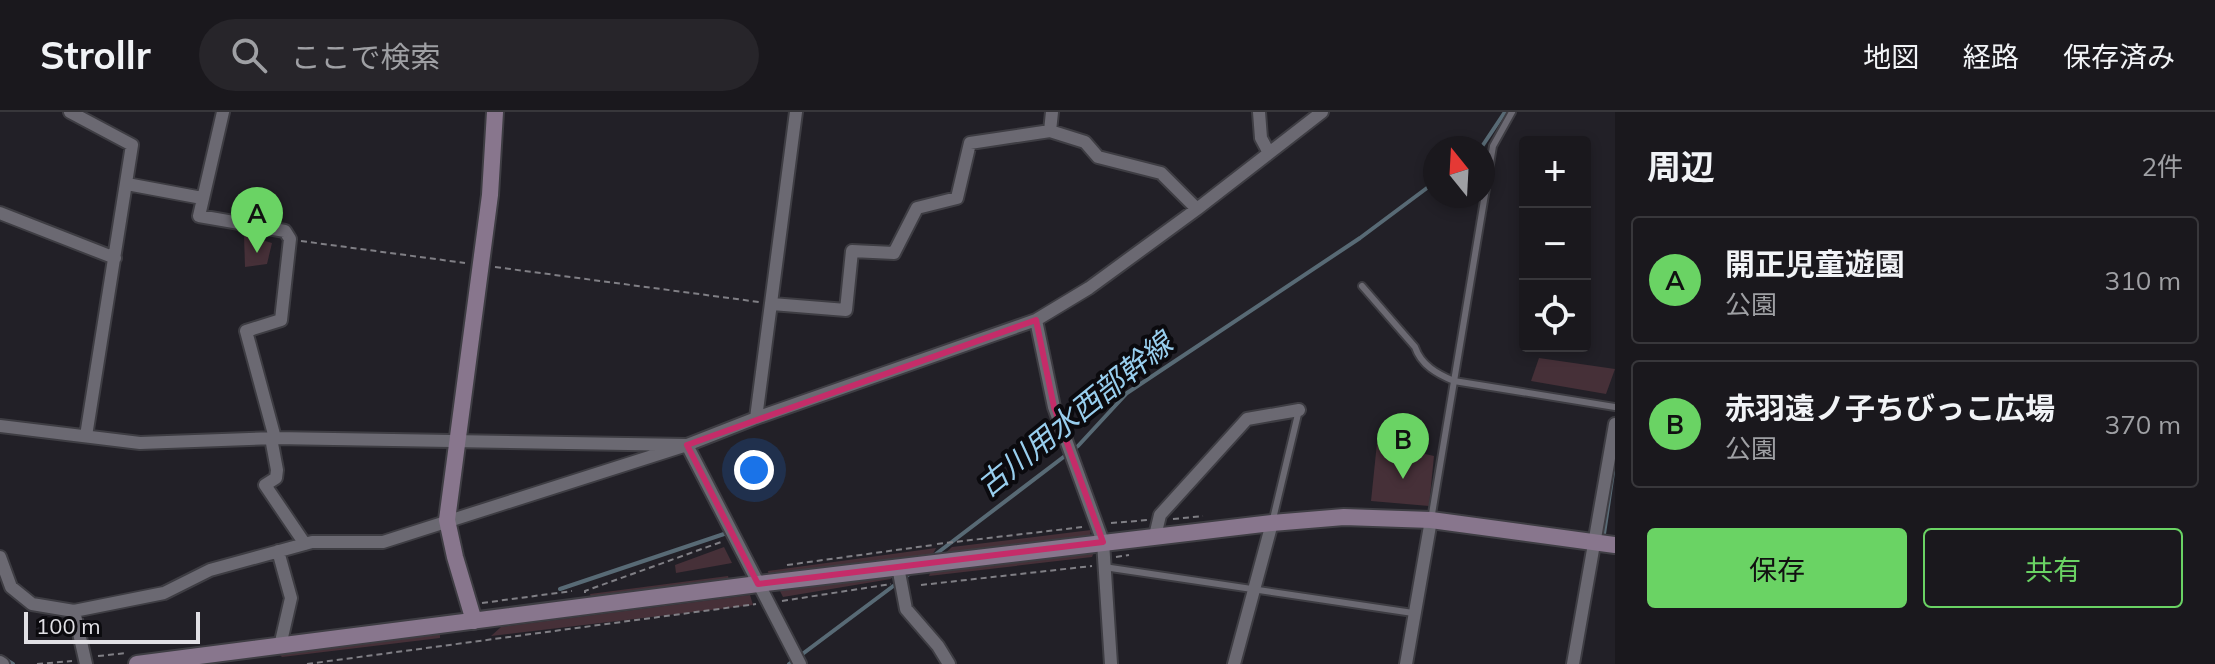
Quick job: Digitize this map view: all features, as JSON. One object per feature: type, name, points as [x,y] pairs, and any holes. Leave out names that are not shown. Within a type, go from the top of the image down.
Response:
[{"type":"street","points":[[70,112],[132,145],[86,436]]},
{"type":"street","points":[[223,112],[199,216],[285,231],[290,239],[281,320],[246,331],[273,438],[277,470],[276,478],[265,485],[305,544]]},
{"type":"street","points":[[474,621],[447,520],[490,195],[495,112]]},
{"type":"street","points":[[756,418],[796,112]]},
{"type":"street","points":[[1050,131],[1052,112]]},
{"type":"street","points":[[1259,112],[1261,138],[1269,153]]},
{"type":"street","points":[[0,557],[6,590],[32,604],[74,611],[164,593],[210,570],[305,544],[383,542],[687,445],[1036,320],[1089,288],[1322,112]]},
{"type":"street","points":[[772,304],[846,310],[852,251],[894,253],[917,208],[957,198],[970,143],[1050,131],[1085,142],[1098,157],[1161,173],[1197,209]]},
{"type":"street","points":[[127,184],[202,198]]},
{"type":"street","points":[[0,213],[115,258]]},
{"type":"street","points":[[1036,320],[1054,407],[1103,542],[1098,566],[1111,664]]},
{"type":"street","points":[[1154,528],[1160,515],[1247,419],[1299,410]]},
{"type":"street","points":[[1573,664],[1615,424]]},
{"type":"street","points":[[0,426],[140,443],[273,438],[687,445]]},
{"type":"street","points":[[687,445],[800,664]]},
{"type":"street","points":[[137,664],[1103,542],[1154,528],[1344,517],[1431,520],[1615,545]]},
{"type":"street","points":[[1406,664],[1431,520]]},
{"type":"street","points":[[1234,664],[1272,523]]},
{"type":"street","points":[[278,551],[291,598],[280,646]]},
{"type":"street","points":[[898,567],[906,609],[938,646],[949,664]]},
{"type":"street","points":[[74,611],[83,662]]},
{"type":"lane","points":[[1431,520],[1493,146],[1512,112]]},
{"type":"lane","points":[[1362,286],[1436,374],[1454,381],[1615,407]]},
{"type":"lane","points":[[1272,523],[1299,410]]},
{"type":"lane","points":[[1098,566],[1415,613]]},
{"type":"path","points":[[290,239],[772,304]]},
{"type":"path","points":[[1104,523],[1154,528]]},
{"type":"path","points":[[781,566],[1093,526]]},
{"type":"path","points":[[586,605],[585,591],[736,537]]},
{"type":"path","points":[[921,585],[1098,566]]},
{"type":"path","points":[[307,664],[892,584]]},
{"type":"path","points":[[477,604],[572,591]]},
{"type":"path","points":[[37,664],[83,662]]},
{"type":"highlighted area","points":[[1036,320],[1054,407],[1103,542],[758,584],[687,445]]},
{"type":"shaded area","points":[[244,235],[272,243],[267,264],[245,267]]},
{"type":"shaded area","points":[[1539,358],[1615,369],[1606,394],[1531,381]]},
{"type":"shaded area","points":[[1377,443],[1434,456],[1429,506],[1371,501]]},
{"type":"shaded area","points":[[1091,530],[1090,536],[942,556],[952,547]]},
{"type":"shaded area","points":[[724,547],[732,563],[676,573],[675,565]]},
{"type":"shaded area","points":[[936,548],[933,554],[769,577],[768,571]]},
{"type":"shaded area","points":[[1095,550],[1092,557],[929,576],[932,568]]},
{"type":"shaded area","points":[[890,574],[891,579],[783,597],[780,591]]},
{"type":"shaded area","points":[[728,576],[730,584],[592,600],[590,594]]},
{"type":"shaded area","points":[[750,595],[753,605],[491,636],[501,627]]},
{"type":"shaded area","points":[[440,632],[440,638],[280,655]]},
{"type":"waterway","name":"古川用水西部幹線","points":[[1489,136],[1505,112]]},
{"type":"waterway","name":"古川用水西部幹線","points":[[932,557],[1078,446],[1127,393],[1360,238],[1423,191]]},
{"type":"waterway","points":[[1604,534],[1615,459]]},
{"type":"waterway","points":[[560,589],[724,534]]},
{"type":"waterway","name":"古川用水西部幹線","points":[[789,664],[912,572]]},
{"type":"waterway","points":[[0,656],[13,664]]},
{"type":"place","name":"開正児童遊園","points":[[257,253]]},
{"type":"place","name":"赤羽遠ノ子ちびっこ広場","points":[[1403,479]]}]
